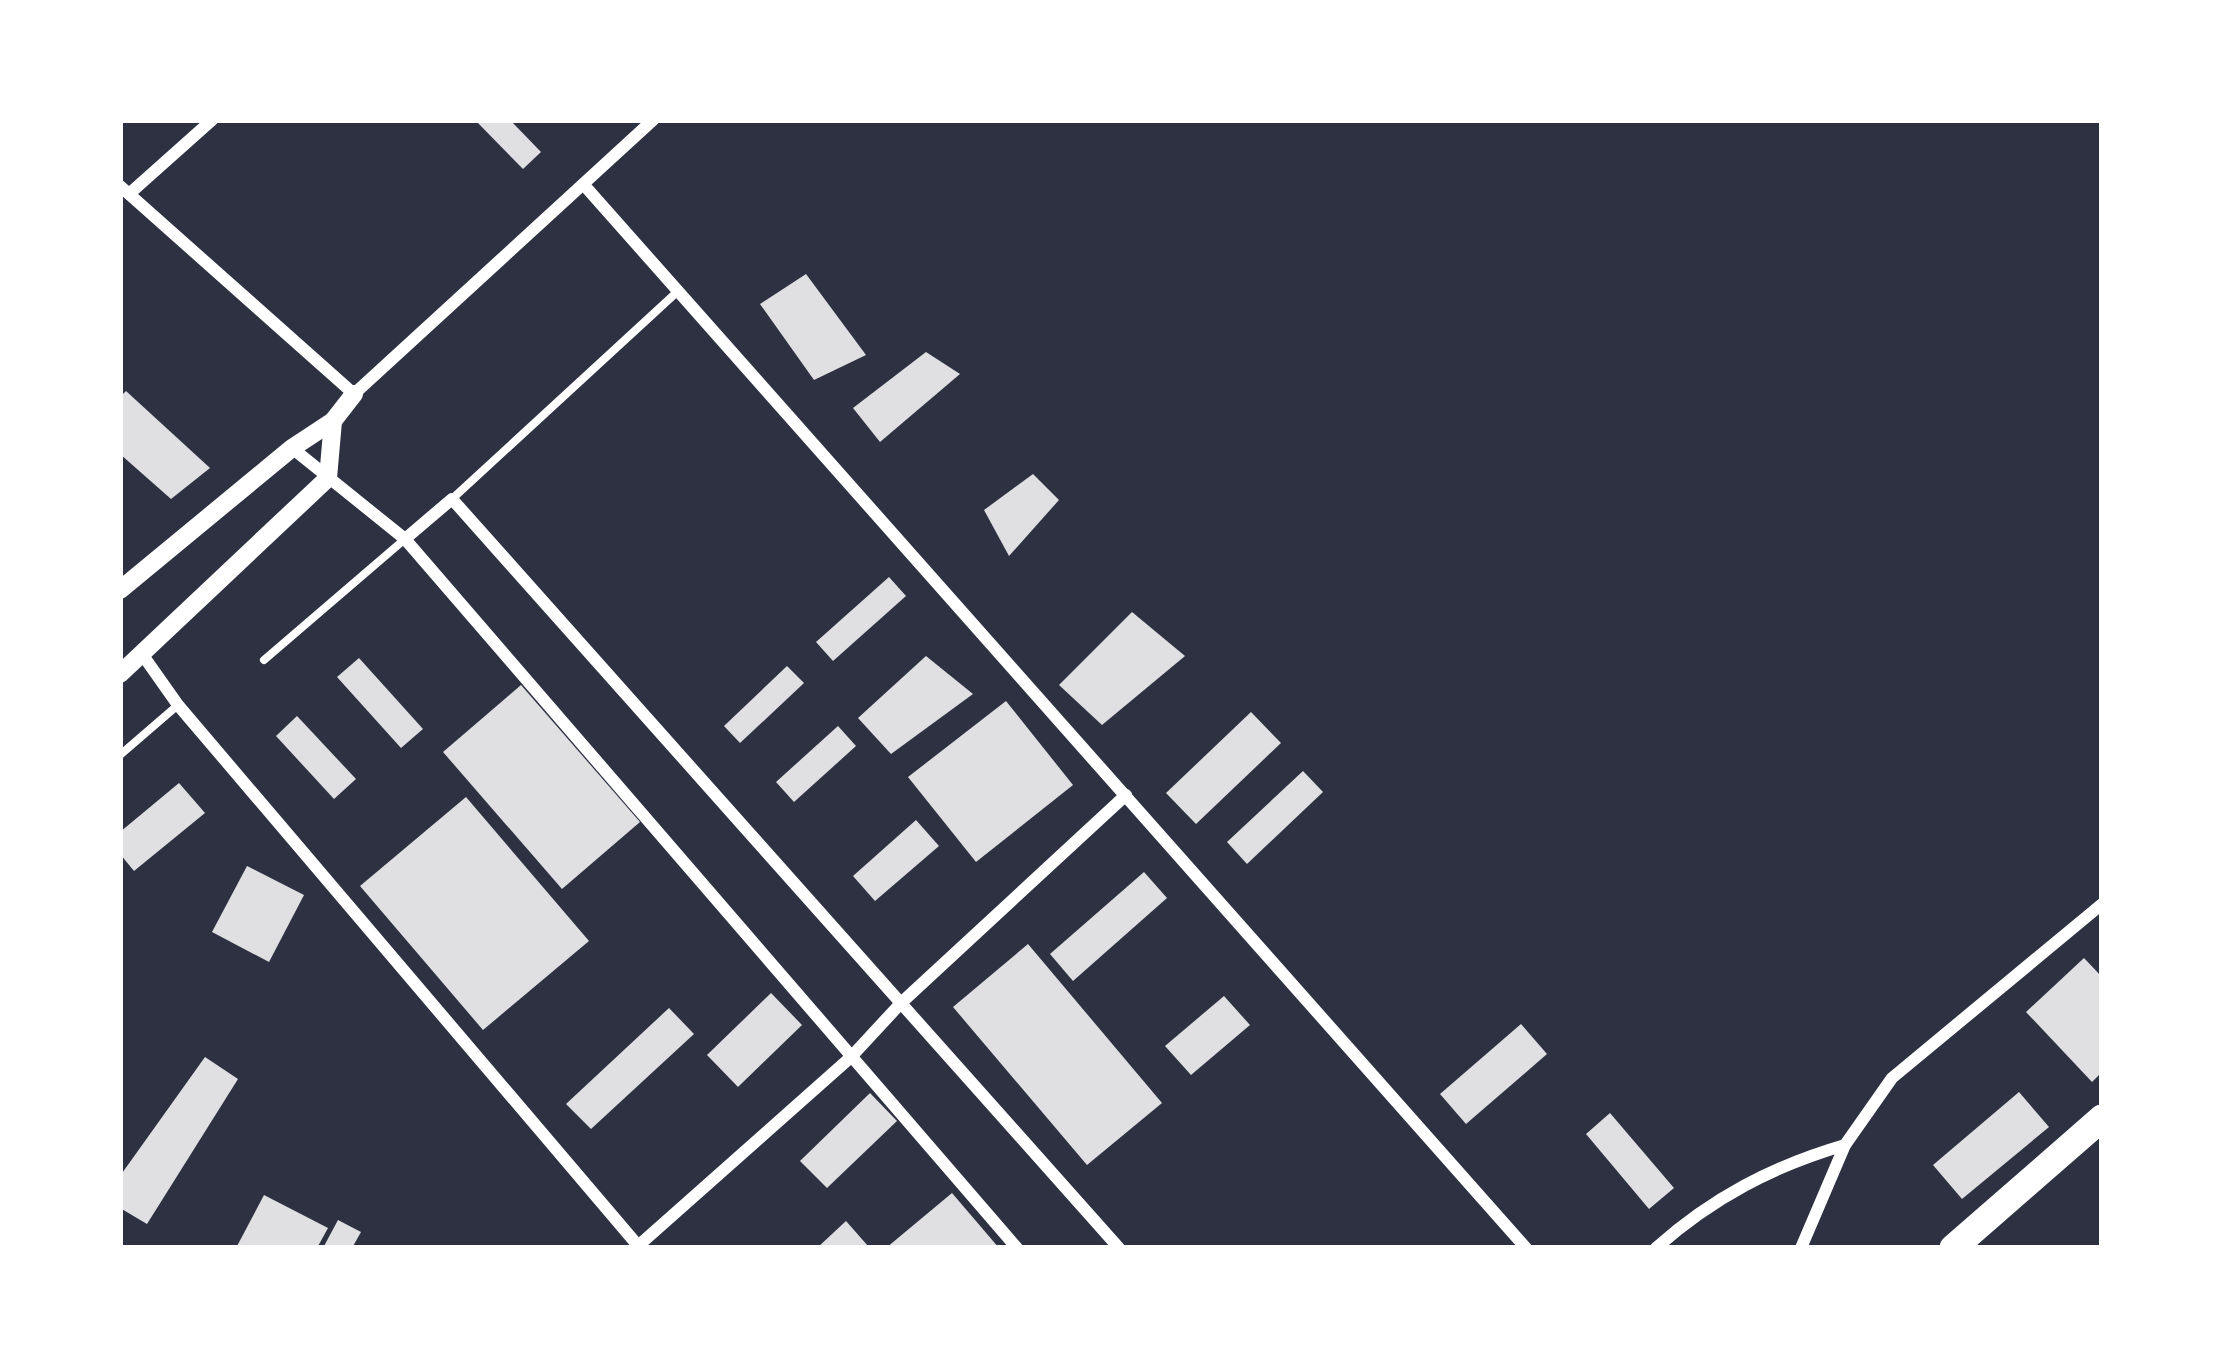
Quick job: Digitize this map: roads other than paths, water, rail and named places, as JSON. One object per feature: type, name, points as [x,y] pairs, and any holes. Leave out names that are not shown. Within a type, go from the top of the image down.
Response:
[{"type":"highway","points":[[1953,1248],[2102,1118]]},
{"type":"street","points":[[212,120],[124,190],[354,394]]},
{"type":"street","points":[[120,590],[292,448],[334,421],[354,394],[653,120]]},
{"type":"street","points":[[584,185],[1526,1248]]},
{"type":"street","points":[[120,674],[328,478],[334,421]]},
{"type":"street","points":[[292,448],[405,539],[1017,1248]]},
{"type":"street","points":[[405,539],[452,499],[1119,1248]]},
{"type":"street","points":[[142,654],[178,705],[639,1247],[851,1057],[901,1003],[1126,795]]},
{"type":"street","points":[[1801,1248],[1846,1145],[1892,1078],[2102,904]]},
{"type":"street","points":[[1655,1248],[1749,1180],[1788,1162],[1846,1145]]},
{"type":"lane","points":[[452,499],[678,291]]},
{"type":"lane","points":[[263,660],[405,539]]},
{"type":"lane","points":[[120,755],[178,705]]}]
